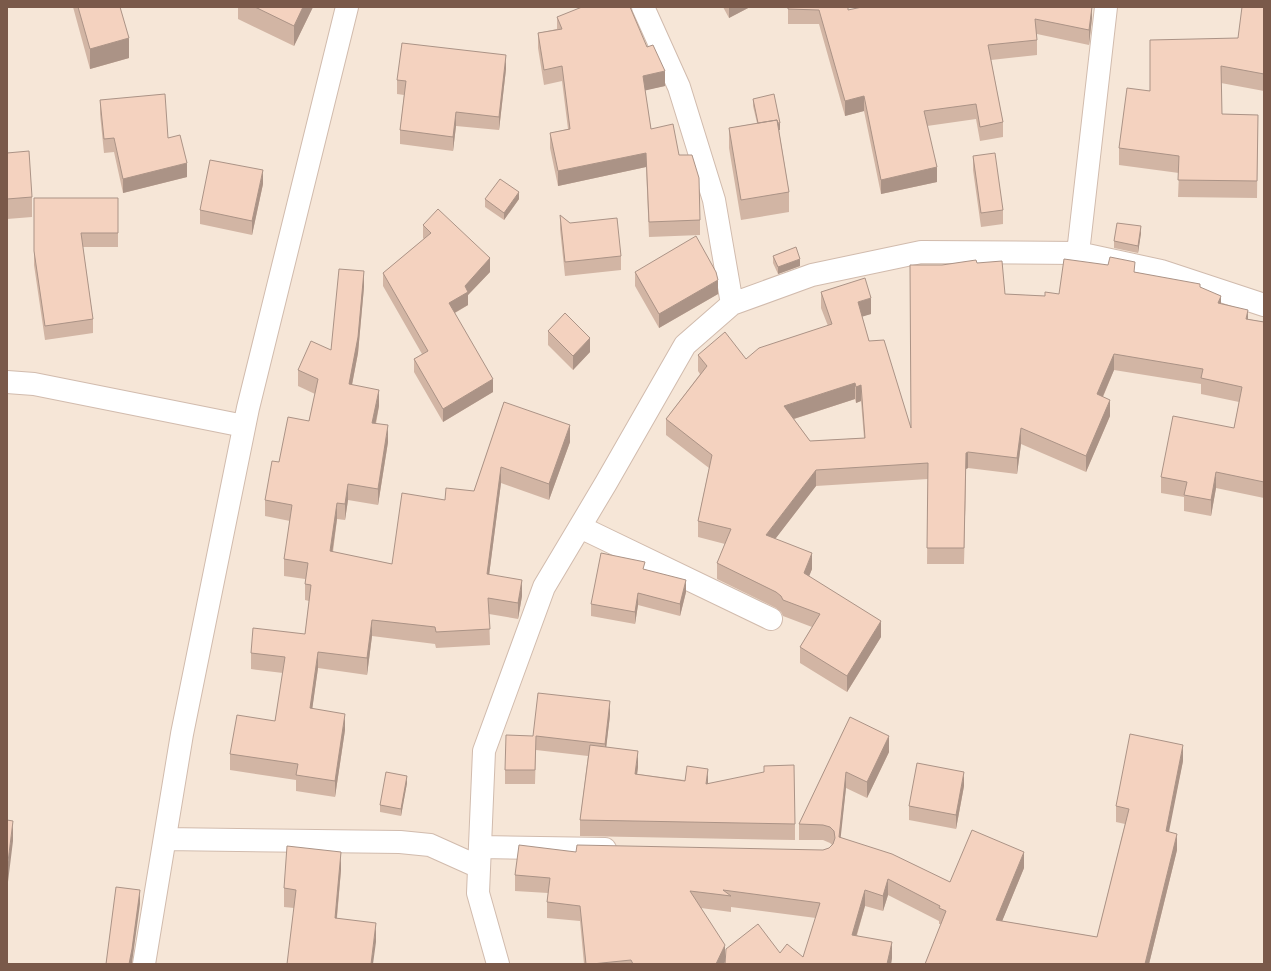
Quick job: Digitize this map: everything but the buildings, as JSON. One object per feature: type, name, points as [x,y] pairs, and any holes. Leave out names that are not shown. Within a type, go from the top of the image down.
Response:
[{"type":"street","points":[[144,964],[182,734],[244,426],[347,7]]},
{"type":"street","points":[[644,7],[679,87],[714,200],[732,304]]},
{"type":"street","points":[[1078,253],[1106,7]]},
{"type":"street","points":[[498,964],[478,893],[484,751],[544,587],[685,345],[732,304],[812,275],[922,252],[1078,253],[1161,271],[1264,305]]},
{"type":"street","points":[[7,382],[34,384],[244,426]]},
{"type":"street","points":[[580,527],[771,618]]},
{"type":"street","points":[[165,839],[400,842],[430,845],[480,857],[628,849]]},
{"type":"shaded area","points":[[7,7],[1264,7],[1264,964],[7,964]]}]
